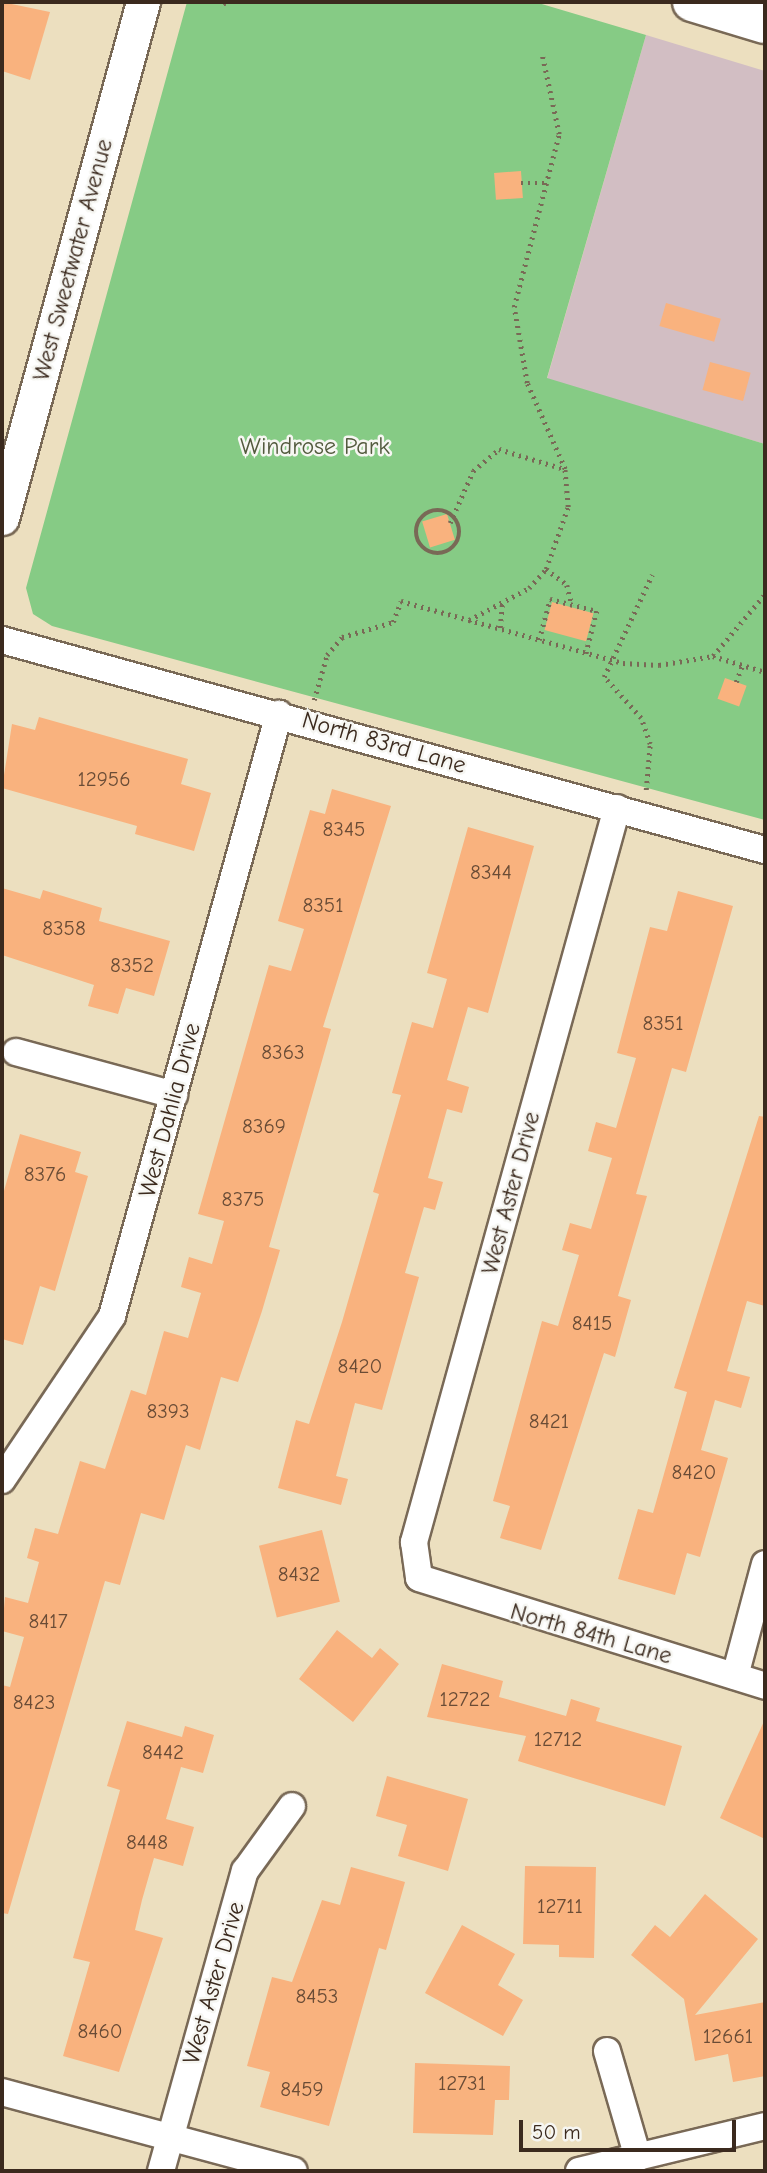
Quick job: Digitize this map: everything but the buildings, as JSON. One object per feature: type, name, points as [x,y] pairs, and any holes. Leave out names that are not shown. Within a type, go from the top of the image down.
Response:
[{"type":"main road","points":[[692,2],[765,24]]},
{"type":"street","name":"West Sweetwater Avenue","points":[[2,518],[143,2]]},
{"type":"street","name":"North 83rd Lane","points":[[2,640],[279,714],[765,850]]},
{"type":"street","name":"West Dahlia Drive","points":[[2,1480],[112,1316],[279,714]]},
{"type":"street","name":"West Aster Drive","points":[[419,1578],[414,1542],[629,811]]},
{"type":"street","points":[[16,1052],[174,1095]]},
{"type":"street","points":[[735,1676],[765,1564]]},
{"type":"street","name":"North 84th Lane","points":[[419,1578],[765,1686]]},
{"type":"street","name":"West Aster Drive","points":[[161,2171],[246,1871],[292,1807]]},
{"type":"street","points":[[607,2051],[657,2160]]},
{"type":"street","points":[[2,2092],[170,2140],[294,2171]]},
{"type":"street","points":[[579,2171],[657,2160],[765,2126]]},
{"type":"path","points":[[469,620],[502,604],[546,569],[568,507],[565,469],[527,383],[514,307],[559,134],[542,55]]},
{"type":"path","points":[[521,183],[547,183]]},
{"type":"path","points":[[450,523],[473,471],[499,450],[565,469]]},
{"type":"path","points":[[452,514],[461,532],[453,549],[425,550],[416,532],[424,515],[452,514]]},
{"type":"path","points":[[546,569],[567,585],[572,605]]},
{"type":"path","points":[[629,811],[650,744],[627,697],[604,677],[608,659],[652,575]]},
{"type":"path","points":[[713,656],[765,594]]},
{"type":"path","points":[[539,640],[550,599],[597,611],[586,654]]},
{"type":"path","points":[[307,722],[327,656],[342,637],[393,622],[401,601],[608,659],[659,665],[713,656],[765,672]]},
{"type":"path","points":[[500,628],[502,604]]},
{"type":"path","points":[[736,682],[742,666]]},
{"type":"shaded area","points":[[646,35],[765,71],[765,444],[547,379]]},
{"type":"green space","name":"Windrose Park","points":[[187,2],[535,2],[646,35],[547,378],[765,444],[765,820],[52,626],[33,614],[26,588]]}]
